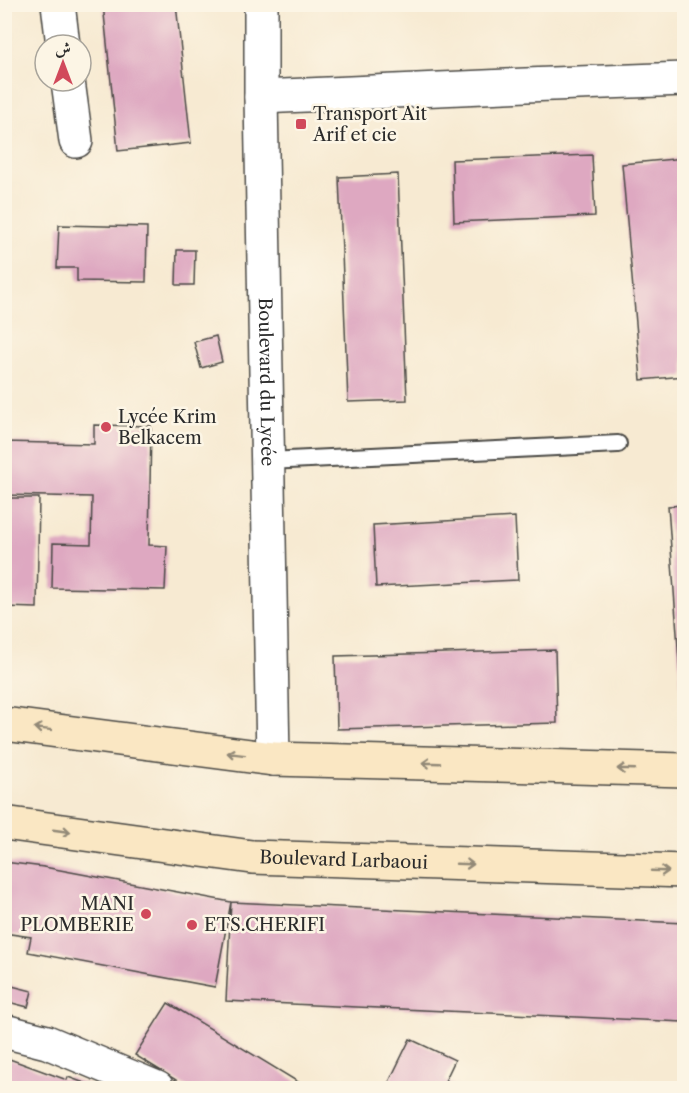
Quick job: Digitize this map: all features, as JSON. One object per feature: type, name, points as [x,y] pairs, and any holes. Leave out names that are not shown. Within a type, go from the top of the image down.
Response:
[{"type":"main road","points":[[4,724],[273,759],[684,770]]},
{"type":"main road","name":"Boulevard Larbaoui","points":[[4,822],[252,857],[684,872]]},
{"type":"street","points":[[58,4],[62,33]]},
{"type":"street","name":"Boulevard du Lycée","points":[[261,4],[273,759]]},
{"type":"street","points":[[261,97],[684,79]]},
{"type":"street","points":[[70,93],[76,141]]},
{"type":"street","points":[[4,1031],[47,1042],[157,1089]]},
{"type":"lane","points":[[267,461],[618,444]]},
{"type":"building","points":[[103,4],[176,4],[191,143],[118,151]]},
{"type":"building","points":[[592,155],[595,216],[454,222],[452,160]]},
{"type":"building","points":[[684,158],[684,376],[641,380],[622,164]]},
{"type":"building","points":[[398,174],[407,400],[348,402],[339,177]]},
{"type":"building","points":[[59,225],[147,227],[146,282],[77,281],[77,268],[57,268]]},
{"type":"building","points":[[177,250],[195,250],[194,285],[176,285]]},
{"type":"building","points":[[216,336],[222,362],[201,368],[194,342]]},
{"type":"building","points":[[94,425],[151,426],[149,545],[167,546],[165,590],[52,588],[53,543],[91,544],[92,497],[4,495],[4,442],[94,444]]},
{"type":"building","points":[[4,498],[39,498],[37,608],[4,607]]},
{"type":"building","points":[[684,505],[684,690],[681,690],[668,506]]},
{"type":"building","points":[[515,517],[518,580],[376,587],[373,525]]},
{"type":"building","points":[[555,650],[557,723],[337,729],[335,656]]},
{"type":"building","points":[[4,862],[44,867],[231,902],[215,987],[28,952],[31,937],[4,933]]},
{"type":"building","points":[[231,902],[684,923],[684,1022],[226,1001]]},
{"type":"building","points":[[4,984],[32,991],[28,1007],[4,1001]]},
{"type":"building","points":[[168,1003],[308,1088],[189,1088],[135,1055]]},
{"type":"building","points":[[410,1039],[455,1060],[445,1081],[461,1088],[386,1088]]},
{"type":"building","points":[[4,1057],[67,1080],[68,1077],[98,1088],[4,1088]]},
{"type":"place","name":"Transport Ait Arif et cie","points":[[301,124]]},
{"type":"place","name":"Lycée Krim Belkacem","points":[[106,427]]},
{"type":"place","name":"MANI PLOMBERIE","points":[[146,914]]},
{"type":"place","name":"ETS.CHERIFI","points":[[192,925]]}]
